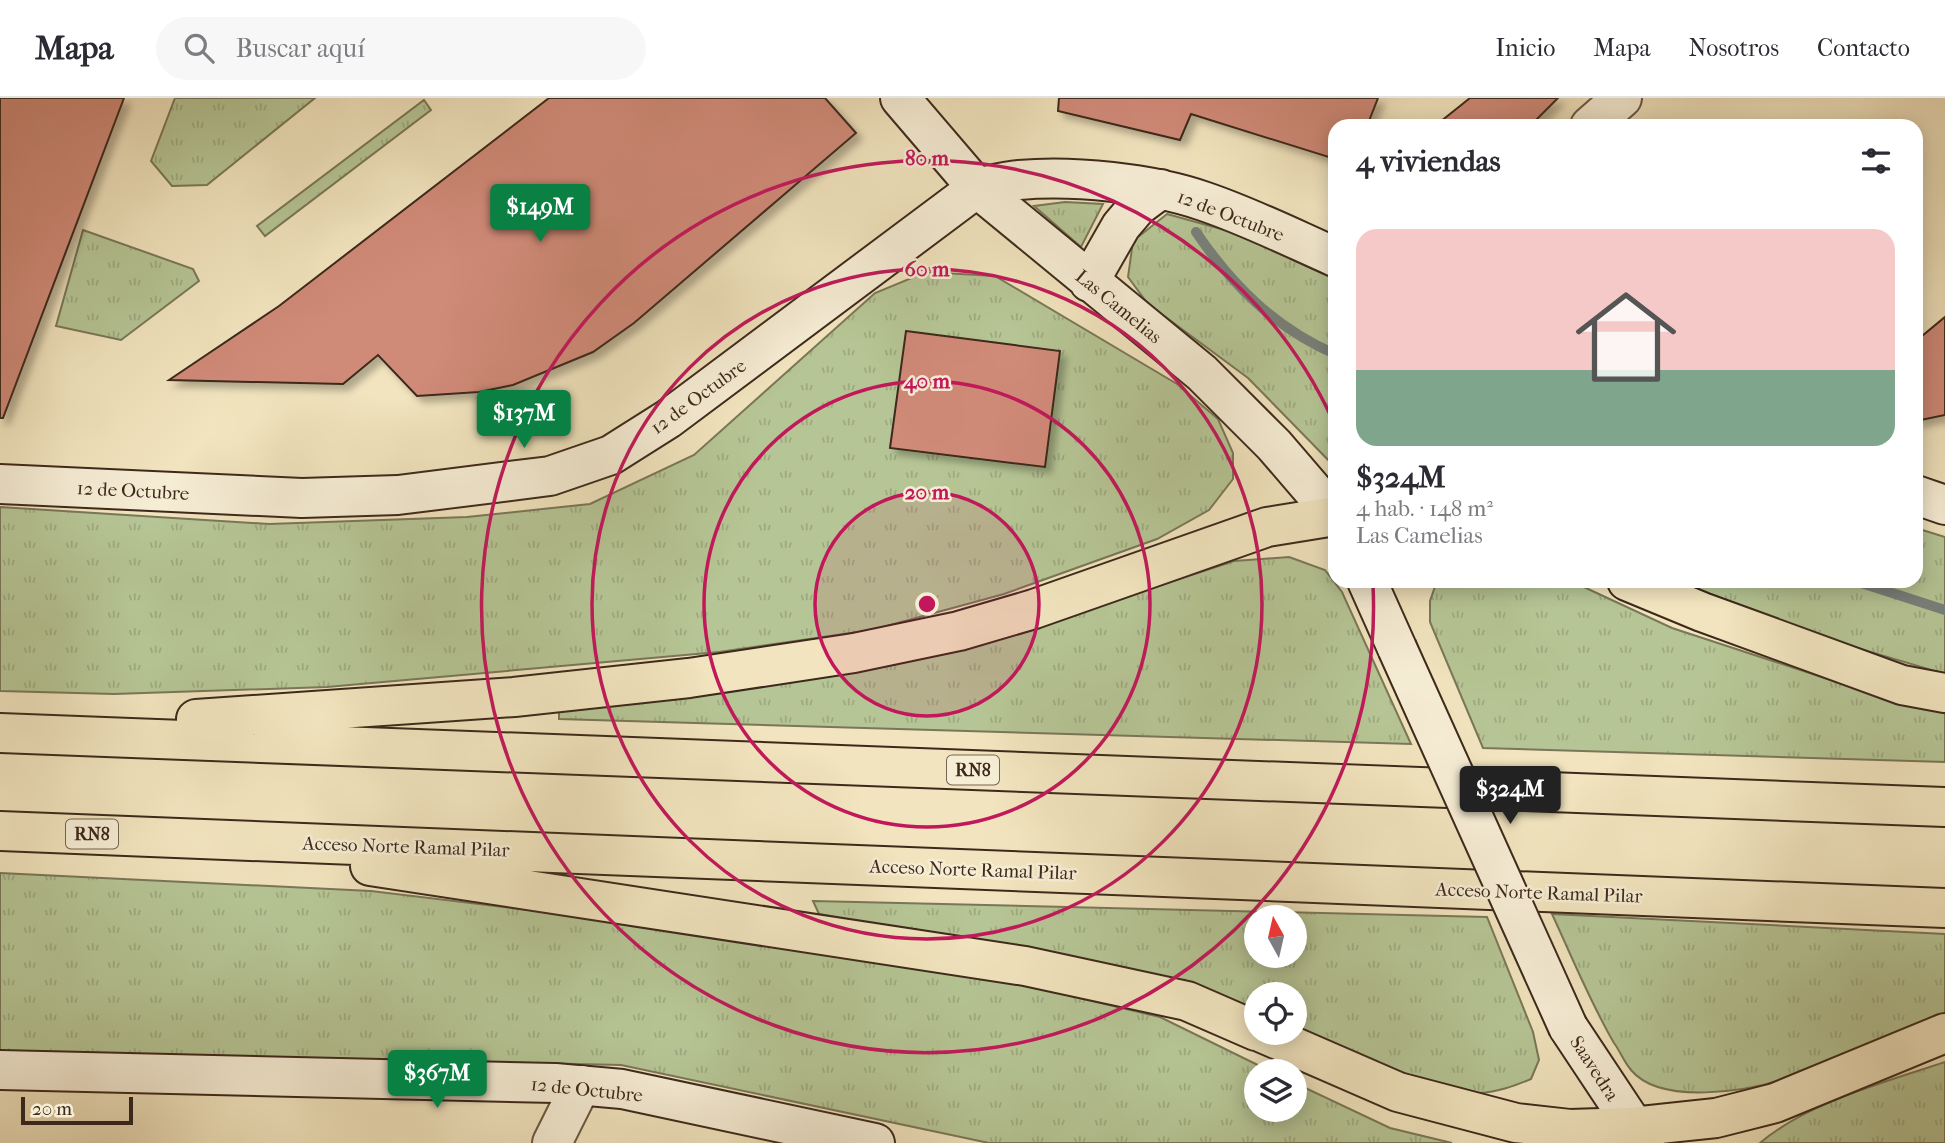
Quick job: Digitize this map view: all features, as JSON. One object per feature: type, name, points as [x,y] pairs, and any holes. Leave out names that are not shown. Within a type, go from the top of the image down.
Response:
[{"type":"highway","points":[[1,733],[514,697],[689,678],[854,653],[960,631],[1034,609],[1267,527],[1328,517]]},
{"type":"highway","points":[[1644,588],[1902,685],[1945,693]]},
{"type":"highway","name":"RN8","points":[[1,733],[1945,807]]},
{"type":"highway","name":"Acceso Norte Ramal Pilar","points":[[0,831],[1945,908]]},
{"type":"highway","points":[[185,838],[1025,966],[1187,1001],[1244,1026]]},
{"type":"highway","points":[[1288,1045],[1398,1093],[1463,1111],[1516,1123],[1639,1135],[1775,1103],[1945,1033]]},
{"type":"street","name":"Las Camelias","points":[[900,98],[977,188],[1202,373],[1274,444],[1328,508]]},
{"type":"street","points":[[1598,119],[1622,98]]},
{"type":"street","name":"12 de Octubre","points":[[0,484],[302,498],[398,495],[550,476],[611,455],[668,419],[977,188],[1016,180],[1048,178],[1161,189],[1203,201],[1328,254]]},
{"type":"street","points":[[1089,282],[1121,226],[1138,206],[1161,189]]},
{"type":"street","name":"Saavedra","points":[[1370,588],[1569,1027],[1639,1135]]},
{"type":"street","name":"12 de Octubre","points":[[0,1070],[581,1085],[622,1089],[875,1143]]},
{"type":"street","points":[[552,1143],[581,1085]]},
{"type":"green space","points":[[175,98],[315,98],[207,185],[172,186],[151,161]]},
{"type":"green space","points":[[424,100],[431,110],[265,236],[257,226]]},
{"type":"green space","points":[[1065,202],[1103,204],[1081,247],[1034,206]]},
{"type":"green space","points":[[1167,214],[1232,232],[1328,276],[1328,460],[1248,378],[1148,304],[1128,277],[1133,241]]},
{"type":"green space","points":[[83,230],[193,269],[199,281],[121,340],[56,326]]},
{"type":"green space","points":[[926,272],[995,276],[1177,384],[1218,419],[1233,453],[1233,479],[1209,510],[1157,539],[1004,594],[872,630],[719,652],[327,687],[114,694],[0,691],[0,507],[269,524],[467,517],[590,504],[694,455],[875,293]]},
{"type":"green space","points":[[1923,530],[1945,537],[1945,674],[1719,607],[1686,588],[1923,588]]},
{"type":"green space","points":[[1289,557],[1325,570],[1328,574],[1328,588],[1339,588],[1342,592],[1411,744],[559,719],[559,707],[1006,636],[1234,561]]},
{"type":"green space","points":[[1435,588],[1586,588],[1672,628],[1846,685],[1945,707],[1945,762],[1483,748],[1430,622],[1430,601]]},
{"type":"green space","points":[[0,873],[371,891],[621,921],[931,963],[1160,1017],[1246,1059],[1244,1122],[1307,1122],[1307,1089],[1390,1128],[1452,1143],[989,1143],[621,1065],[0,1051]]},
{"type":"green space","points":[[813,901],[1244,911],[1244,968],[1307,968],[1307,913],[1487,917],[1533,1032],[1539,1060],[1531,1079],[1499,1090],[1457,1092],[1410,1080],[1307,1037],[1307,982],[1244,982],[1244,1012],[1175,983],[819,914]]},
{"type":"green space","points":[[1552,914],[1945,934],[1945,1014],[1905,1028],[1808,1071],[1771,1083],[1729,1091],[1683,1092],[1663,1088],[1645,1081],[1626,1064],[1597,1012]]},
{"type":"green space","points":[[1945,1062],[1945,1143],[1760,1143],[1779,1129],[1824,1105]]},
{"type":"building","points":[[0,98],[124,98],[3,418],[0,418]]},
{"type":"building","points":[[549,98],[825,98],[856,133],[634,323],[593,352],[513,385],[479,392],[417,396],[378,355],[343,384],[169,380],[279,306]]},
{"type":"building","points":[[1059,98],[1378,98],[1370,119],[1328,119],[1328,157],[1191,114],[1180,140],[1058,111]]},
{"type":"building","points":[[1470,98],[1558,98],[1537,119],[1444,119]]},
{"type":"building","points":[[1945,317],[1945,415],[1923,420],[1923,335]]},
{"type":"building","points":[[906,331],[1060,351],[1045,467],[890,448]]},
{"type":"waterway","points":[[1196,232],[1224,270],[1256,303],[1293,331],[1328,350]]},
{"type":"waterway","points":[[1877,588],[1945,610]]}]
